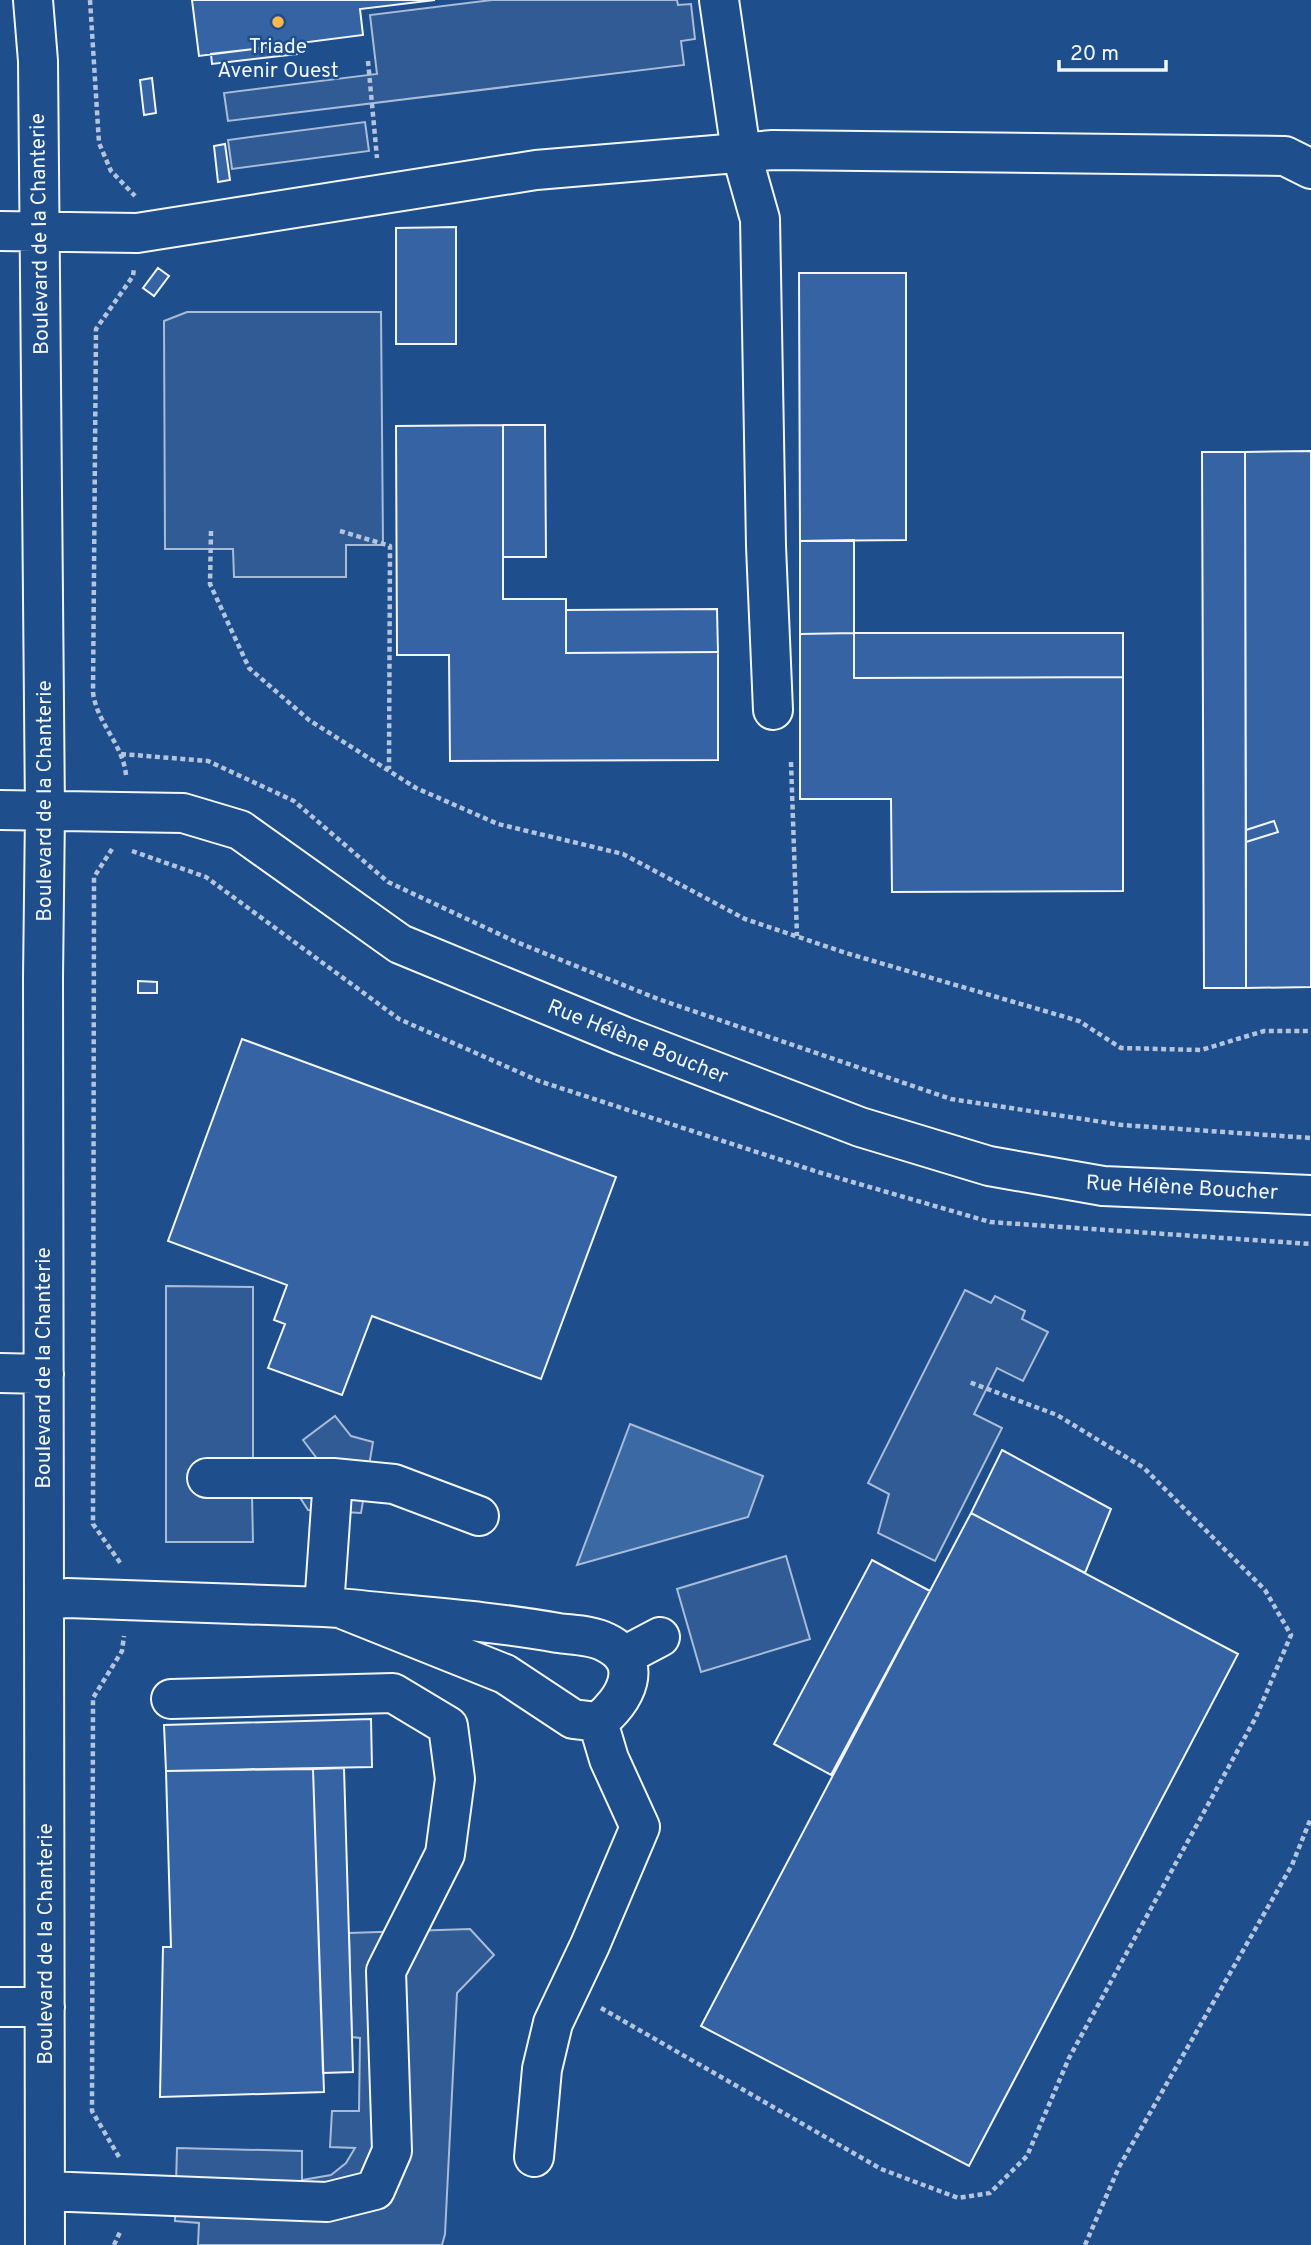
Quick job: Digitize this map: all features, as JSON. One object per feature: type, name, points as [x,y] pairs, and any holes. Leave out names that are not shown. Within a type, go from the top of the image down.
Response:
[{"type":"street","name":"Boulevard de la Chanterie","points":[[33,0],[37,61],[46,812],[45,2245]]},
{"type":"street","points":[[719,0],[741,152],[760,219],[766,546],[773,710]]},
{"type":"street","points":[[0,231],[137,233],[536,170],[773,150],[1285,156],[1311,169]]},
{"type":"street","name":"Rue Hélène Boucher","points":[[0,810],[183,813],[240,830],[400,943],[623,1036],[860,1127],[989,1166],[1103,1186],[1311,1195]]},
{"type":"street","points":[[0,1373],[44,1374]]},
{"type":"street","points":[[207,1478],[333,1478],[394,1484],[478,1516]]},
{"type":"street","points":[[332,1607],[333,1478]]},
{"type":"street","points":[[44,1601],[67,1598],[332,1607],[542,1630],[604,1641],[624,1656],[629,1674],[625,1692],[617,1707],[598,1722],[573,1718],[505,1674],[332,1607]]},
{"type":"street","points":[[624,1656],[660,1637]]},
{"type":"street","points":[[45,2191],[327,2202],[375,2190],[392,2151],[386,1971],[445,1854],[455,1779],[448,1726],[393,1693],[171,1699]]},
{"type":"street","points":[[534,2157],[542,2068],[553,2022],[640,1827],[609,1759],[598,1722]]},
{"type":"street","points":[[0,2007],[45,2007]]},
{"type":"path","points":[[90,0],[99,143],[111,171],[135,194],[137,233],[133,276],[96,329],[92,682],[94,705],[121,754],[208,761],[294,801],[388,882],[514,941],[658,999],[951,1099],[1122,1125],[1311,1138]]},
{"type":"path","points":[[368,61],[381,193]]},
{"type":"path","points":[[211,531],[210,584],[249,668],[309,720],[416,788],[498,824],[623,854],[745,919],[1079,1021],[1121,1048],[1201,1050],[1264,1031],[1311,1031]]},
{"type":"path","points":[[340,531],[390,546],[389,770]]},
{"type":"path","points":[[791,762],[797,936]]},
{"type":"path","points":[[115,845],[94,877],[93,1524],[120,1559],[122,1571]]},
{"type":"path","points":[[573,1980],[600,2008],[881,2169],[958,2198],[990,2193],[1027,2156],[1069,2058],[1256,1717],[1291,1634],[1265,1590],[1144,1468],[1057,1415],[969,1382]]},
{"type":"path","points":[[114,2245],[125,2223],[123,2164],[105,2138],[92,2111],[93,1698],[122,1651],[125,1627]]},
{"type":"path","points":[[1086,2245],[1119,2167],[1292,1865],[1311,1818]]},
{"type":"shaded area","points":[[492,0],[677,0],[678,5],[691,4],[695,39],[681,41],[684,65],[228,121],[224,93],[377,74],[370,15]]},
{"type":"shaded area","points":[[365,122],[369,151],[232,169],[228,140]]},
{"type":"shaded area","points":[[187,312],[381,312],[383,545],[346,545],[346,577],[234,577],[233,549],[165,549],[164,321]]},
{"type":"shaded area","points":[[166,1286],[253,1287],[253,1459],[318,1460],[303,1440],[335,1416],[351,1436],[373,1442],[361,1513],[308,1510],[299,1496],[252,1495],[253,1542],[166,1542]]},
{"type":"shaded area","points":[[965,1290],[991,1303],[995,1296],[1025,1311],[1022,1319],[1048,1332],[1023,1381],[997,1368],[974,1414],[1002,1428],[935,1561],[878,1533],[889,1494],[868,1483]]},
{"type":"shaded area","points":[[630,1424],[763,1476],[748,1517],[577,1565]]},
{"type":"shaded area","points":[[786,1556],[810,1639],[701,1672],[677,1589]]},
{"type":"shaded area","points":[[470,1929],[494,1955],[457,1993],[445,2234],[442,2245],[198,2245],[199,2223],[175,2221],[177,2148],[302,2151],[302,2180],[331,2175],[346,2163],[355,2148],[330,2147],[332,2111],[359,2111],[360,2038],[352,2037],[349,1933]]},
{"type":"building","name":"Triade Avenir Ouest","points":[[192,0],[435,0],[360,9],[363,35],[199,56]]},
{"type":"building","points":[[296,44],[297,54],[212,64],[211,54]]},
{"type":"building","points":[[152,78],[156,113],[144,115],[140,80]]},
{"type":"building","points":[[225,144],[230,180],[218,182],[214,146]]},
{"type":"building","points":[[456,227],[456,344],[396,344],[396,228]]},
{"type":"building","points":[[158,268],[169,276],[154,296],[143,288]]},
{"type":"building","points":[[799,273],[906,273],[906,540],[800,541]]},
{"type":"building","points":[[503,425],[503,599],[566,599],[566,653],[718,652],[718,760],[450,761],[449,655],[397,655],[396,426]]},
{"type":"building","points":[[503,425],[545,425],[546,557],[503,557]]},
{"type":"building","points":[[1311,451],[1311,987],[1246,988],[1246,842],[1278,832],[1274,821],[1246,830],[1245,452]]},
{"type":"building","points":[[1202,452],[1245,452],[1246,988],[1204,988]]},
{"type":"building","points":[[854,540],[854,633],[800,634],[800,541]]},
{"type":"building","points":[[717,609],[718,652],[566,653],[566,610]]},
{"type":"building","points":[[854,633],[1123,633],[1123,677],[854,678]]},
{"type":"building","points":[[854,633],[854,678],[1123,677],[1123,891],[892,892],[891,799],[800,799],[800,634]]},
{"type":"building","points":[[1274,821],[1278,832],[1246,842],[1246,830]]},
{"type":"building","points":[[138,981],[157,982],[157,993],[138,993]]},
{"type":"building","points":[[242,1039],[616,1177],[541,1379],[372,1316],[342,1395],[268,1368],[285,1324],[274,1320],[287,1285],[168,1241]]},
{"type":"building","points":[[1002,1450],[1111,1509],[1085,1573],[971,1513]]},
{"type":"building","points":[[971,1513],[1238,1654],[969,2166],[701,2026]]},
{"type":"building","points":[[872,1560],[930,1591],[831,1775],[774,1744]]},
{"type":"building","points":[[371,1719],[372,1767],[166,1771],[164,1725]]},
{"type":"building","points":[[344,1768],[353,2072],[323,2073],[313,1769]]},
{"type":"building","points":[[313,1769],[324,2092],[160,2097],[163,1947],[171,1947],[166,1771]]},
{"type":"place","name":"Triade Avenir Ouest","points":[[278,22]]}]
